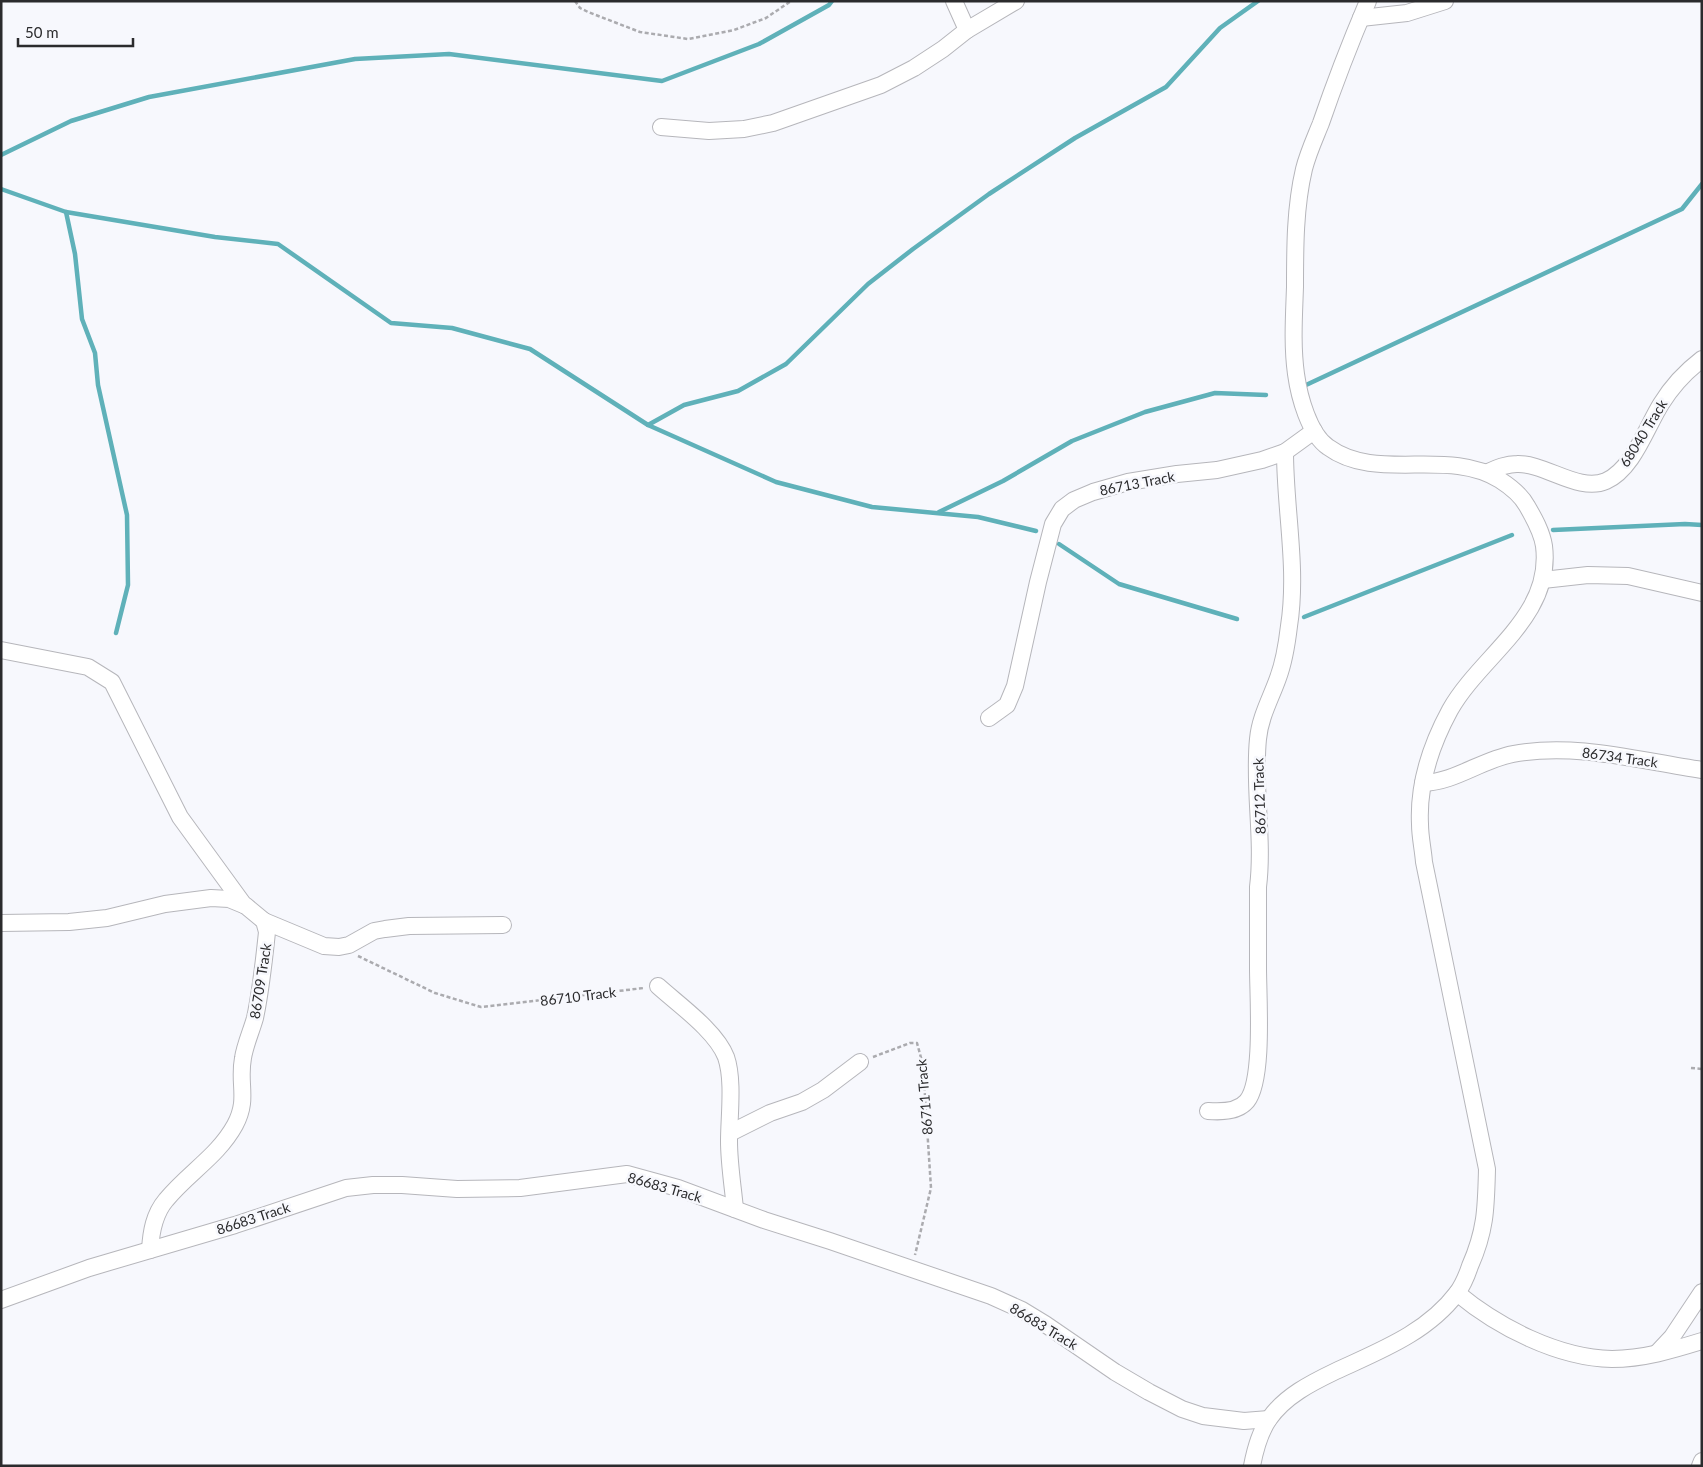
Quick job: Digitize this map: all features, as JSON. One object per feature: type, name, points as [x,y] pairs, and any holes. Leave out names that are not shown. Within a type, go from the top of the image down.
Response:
[{"type":"street","points":[[954,1],[967,30]]},
{"type":"street","points":[[661,127],[709,131],[744,129],[773,123],[881,85],[921,64],[967,30],[1016,1]]},
{"type":"street","points":[[1252,1466],[1261,1434],[1269,1419],[1284,1402],[1308,1385],[1403,1340],[1434,1316],[1457,1293],[1480,1243],[1486,1209],[1487,1169],[1424,862],[1420,822],[1422,783],[1428,759],[1452,708],[1468,684],[1529,613],[1540,591],[1546,567],[1544,543],[1534,519],[1522,498],[1507,484],[1488,472],[1458,465],[1371,463],[1347,458],[1326,446],[1314,431],[1302,404],[1296,375],[1294,337],[1298,212],[1304,168],[1368,1]]},
{"type":"street","points":[[1360,18],[1407,13],[1445,1]]},
{"type":"street","name":"68040 Track","points":[[1488,472],[1502,466],[1518,464],[1538,467],[1564,478],[1582,482],[1594,484],[1606,481],[1619,472],[1631,457],[1670,389],[1684,373],[1702,359]]},
{"type":"street","name":"86713 Track","points":[[990,718],[1007,705],[1015,686],[1053,524],[1062,509],[1074,500],[1093,492],[1128,482],[1238,466],[1262,460],[1285,452],[1314,431]]},
{"type":"street","name":"86712 Track","points":[[1208,1111],[1223,1112],[1236,1109],[1247,1102],[1252,1092],[1256,1073],[1258,1033],[1258,887],[1261,867],[1258,739],[1260,723],[1279,675],[1289,626],[1293,588],[1292,553],[1285,483],[1285,452]]},
{"type":"street","points":[[1543,580],[1588,575],[1628,576],[1702,593]]},
{"type":"street","points":[[1,650],[88,667],[112,682],[180,817],[246,906],[264,921],[324,946],[339,947],[349,945],[374,931],[385,929],[409,926],[503,925]]},
{"type":"street","name":"86734 Track","points":[[1422,783],[1444,780],[1491,760],[1537,750],[1590,751],[1702,770]]},
{"type":"street","points":[[1,923],[69,922],[107,918],[165,904],[210,898],[229,899],[246,906]]},
{"type":"street","name":"86709 Track","points":[[150,1250],[153,1226],[165,1200],[221,1146],[235,1125],[242,1110],[242,1060],[259,1000],[267,932],[264,921]]},
{"type":"street","points":[[658,986],[706,1029],[726,1057],[731,1086],[730,1133],[735,1210]]},
{"type":"street","points":[[730,1133],[770,1113],[802,1102],[823,1090],[860,1062]]},
{"type":"street","name":"86683 Track","points":[[1,1300],[89,1268],[235,1225],[346,1188],[373,1185],[457,1189],[520,1188],[627,1174],[678,1188],[735,1210],[991,1296],[1022,1310],[1046,1324],[1115,1372],[1182,1409],[1204,1416],[1244,1421],[1269,1419]]},
{"type":"street","points":[[1657,1353],[1672,1337],[1701,1291]]},
{"type":"street","points":[[1457,1293],[1476,1309],[1521,1335],[1579,1354],[1611,1359],[1634,1358],[1702,1341]]},
{"type":"street","points":[[1700,1466],[1702,1461]]},
{"type":"path","points":[[575,1],[580,8],[588,12],[640,32],[688,39],[734,30],[766,18],[791,1]]},
{"type":"path","name":"86710 Track","points":[[339,947],[435,993],[481,1007],[658,986]]},
{"type":"path","name":"86711 Track","points":[[860,1062],[910,1043],[917,1043],[920,1050],[931,1188],[912,1269]]},
{"type":"path","points":[[1692,1068],[1702,1070]]},
{"type":"waterway","points":[[1,155],[71,121],[149,97],[355,59],[449,54],[662,81],[759,44],[829,5],[832,1]]},
{"type":"waterway","points":[[648,425],[684,405],[738,391],[786,364],[868,284],[913,249],[989,194],[1075,138],[1166,87],[1220,28],[1258,1]]},
{"type":"waterway","points":[[1306,385],[1682,209],[1702,184]]},
{"type":"waterway","points":[[1,189],[66,212],[215,237],[278,244],[391,323],[452,328],[530,349],[648,425],[776,482],[872,507],[978,517],[1036,531]]},
{"type":"waterway","points":[[66,212],[75,254],[82,319],[95,353],[98,385],[127,515],[128,585],[116,633]]},
{"type":"waterway","points":[[939,512],[1003,481],[1072,441],[1145,412],[1215,393],[1266,395]]},
{"type":"waterway","points":[[1553,530],[1685,524],[1702,525]]},
{"type":"waterway","points":[[1304,617],[1512,535]]},
{"type":"waterway","points":[[1059,544],[1119,584],[1237,619]]}]
